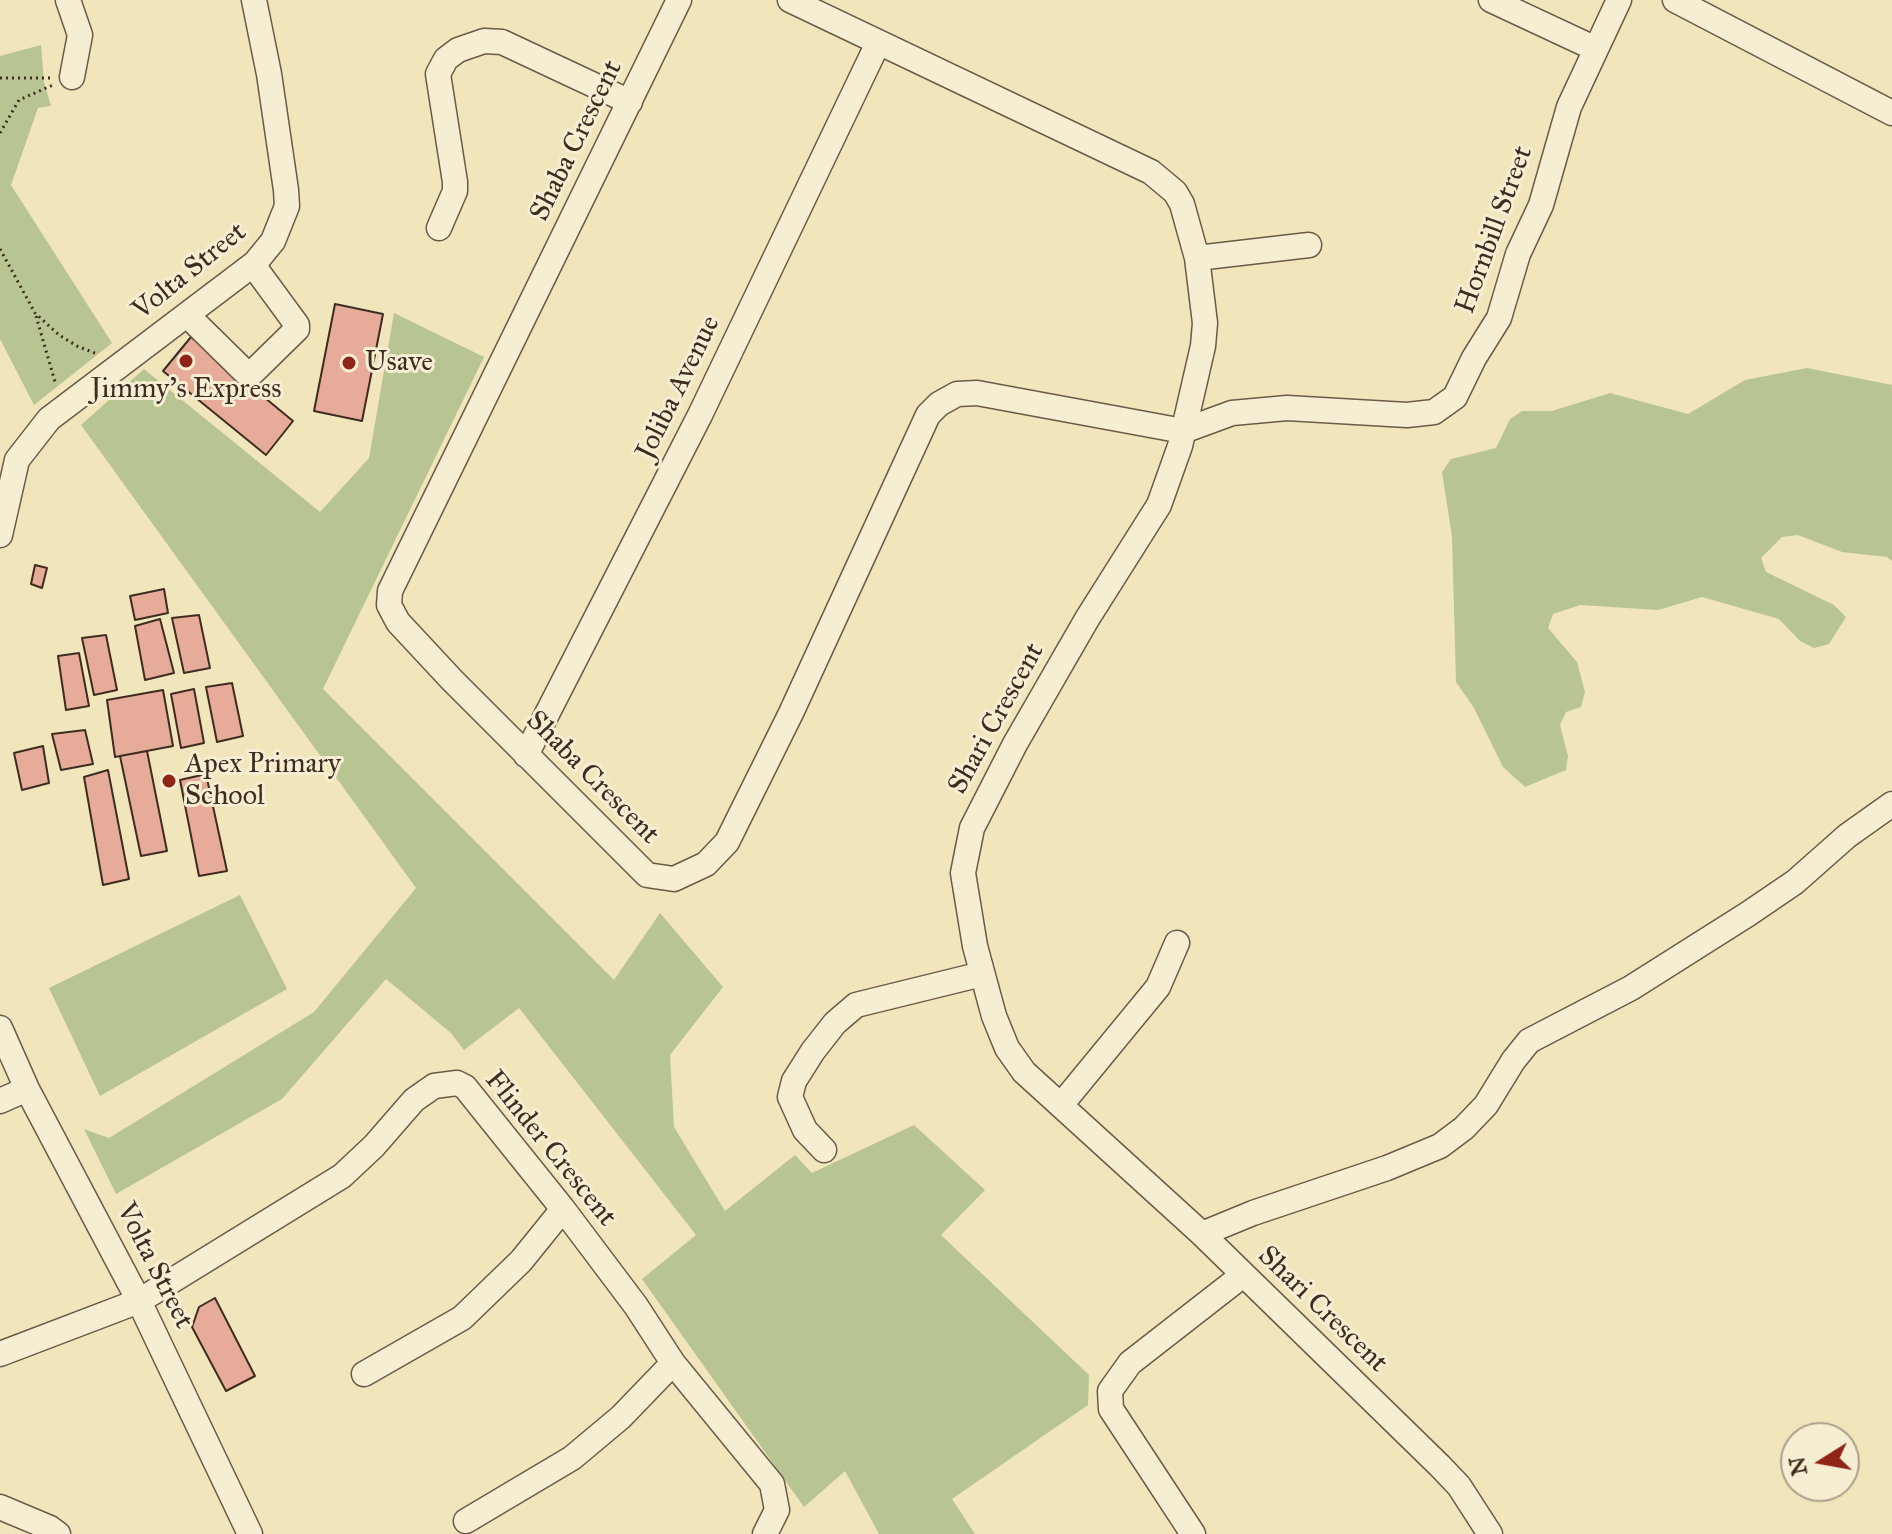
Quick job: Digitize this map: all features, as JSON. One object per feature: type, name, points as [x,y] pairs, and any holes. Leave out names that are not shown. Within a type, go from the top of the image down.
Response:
[{"type":"street","points":[[68,0],[80,35],[72,77]]},
{"type":"street","name":"Volta Street","points":[[0,535],[8,458],[49,419],[253,265],[273,241],[287,206],[269,74],[254,0]]},
{"type":"street","name":"Shaba Crescent","points":[[679,0],[390,591],[389,605],[398,622],[647,875],[674,879],[693,872],[706,864],[727,842],[798,699],[928,415],[939,404],[957,394],[977,393],[1183,431]]},
{"type":"street","name":"Shari Crescent","points":[[790,0],[1151,172],[1175,192],[1182,204],[1197,258],[1205,323],[1203,346],[1173,471],[1159,505],[1087,619],[1015,744],[972,828],[963,873],[982,974],[1007,1048],[1024,1072],[1202,1234],[1440,1466],[1459,1486],[1490,1534]]},
{"type":"street","points":[[1491,0],[1596,49]]},
{"type":"street","name":"Hornbill Street","points":[[1183,431],[1232,413],[1287,408],[1407,415],[1434,412],[1455,397],[1499,318],[1518,254],[1541,205],[1569,107],[1619,0]]},
{"type":"street","points":[[1675,0],[1892,113]]},
{"type":"street","points":[[439,228],[455,191],[455,182],[438,74],[446,59],[458,50],[484,41],[502,42],[630,102]]},
{"type":"street","name":"Joliba Avenue","points":[[526,755],[700,415],[878,43]]},
{"type":"street","points":[[1197,258],[1309,245]]},
{"type":"street","points":[[188,316],[246,373],[251,374],[297,329],[253,265]]},
{"type":"street","points":[[1202,1234],[1440,1146],[1464,1128],[1486,1105],[1529,1041],[1631,988],[1748,914],[1795,882],[1847,836],[1892,804]]},
{"type":"street","points":[[1061,1105],[1158,987],[1177,943]]},
{"type":"street","points":[[824,1150],[805,1130],[790,1097],[800,1071],[835,1023],[856,1005],[982,974]]},
{"type":"street","name":"Volta Street","points":[[0,1028],[27,1089],[139,1301],[250,1534]]},
{"type":"street","name":"Flinder Crescent","points":[[0,1354],[139,1301],[342,1176],[374,1146],[414,1100],[434,1086],[457,1083],[465,1087],[563,1209],[636,1306],[673,1363],[772,1484],[777,1510],[765,1534]]},
{"type":"street","points":[[0,1101],[27,1089]]},
{"type":"street","points":[[364,1374],[462,1318],[521,1261],[563,1209]]},
{"type":"street","points":[[1193,1534],[1111,1409],[1110,1391],[1130,1363],[1243,1275]]},
{"type":"street","points":[[466,1521],[572,1458],[621,1417],[673,1363]]},
{"type":"street","points":[[0,1507],[58,1534]]},
{"type":"path","points":[[0,78],[72,77]]},
{"type":"path","points":[[0,133],[19,100],[72,77]]},
{"type":"path","points":[[0,249],[35,313],[65,408]]},
{"type":"path","points":[[35,313],[77,346],[102,356],[113,371]]},
{"type":"green space","points":[[41,45],[44,82],[51,106],[38,108],[11,185],[112,343],[34,405],[0,339],[0,56]]},
{"type":"green space","points":[[394,313],[484,357],[323,689],[614,980],[660,913],[723,987],[670,1055],[674,1127],[725,1211],[795,1155],[812,1173],[914,1125],[985,1190],[941,1235],[1089,1375],[1088,1405],[952,1499],[975,1534],[879,1534],[845,1471],[804,1507],[642,1279],[696,1235],[519,1008],[464,1050],[451,1033],[386,979],[282,1099],[116,1194],[84,1129],[109,1138],[314,1012],[416,888],[81,425],[144,369],[320,512],[369,458]]},
{"type":"green space","points":[[1807,368],[1892,385],[1892,561],[1887,557],[1842,552],[1798,535],[1782,537],[1761,558],[1766,572],[1834,605],[1846,617],[1829,644],[1814,648],[1800,641],[1779,619],[1702,597],[1658,610],[1580,605],[1553,614],[1548,628],[1577,662],[1585,692],[1581,707],[1566,712],[1560,725],[1568,756],[1566,770],[1525,787],[1503,767],[1474,708],[1456,682],[1452,537],[1442,472],[1451,459],[1496,448],[1510,419],[1522,411],[1552,411],[1610,393],[1688,414],[1745,380]]},
{"type":"green space","points":[[240,895],[287,989],[100,1096],[49,988]]},
{"type":"building","name":"Usave","points":[[335,304],[383,314],[362,421],[314,411]]},
{"type":"building","points":[[191,337],[293,421],[266,455],[163,371]]},
{"type":"building","points":[[35,565],[47,568],[42,588],[31,584]]},
{"type":"building","points":[[164,589],[168,613],[135,620],[130,596]]},
{"type":"building","points":[[199,615],[210,668],[184,673],[172,618]]},
{"type":"building","points":[[160,619],[174,673],[145,680],[135,626]]},
{"type":"building","points":[[106,635],[117,690],[94,695],[82,638]]},
{"type":"building","points":[[79,653],[89,706],[66,710],[58,656]]},
{"type":"building","points":[[232,683],[243,736],[217,742],[206,687]]},
{"type":"building","points":[[194,689],[204,743],[181,748],[171,694]]},
{"type":"building","name":"Apex Primary School","points":[[163,690],[173,746],[115,757],[107,700]]},
{"type":"building","points":[[85,730],[93,764],[61,770],[52,734]]},
{"type":"building","points":[[43,746],[49,783],[22,790],[14,753]]},
{"type":"building","points":[[147,751],[167,851],[141,856],[120,756]]},
{"type":"building","points":[[108,770],[129,879],[103,885],[84,777]]},
{"type":"building","points":[[206,774],[227,871],[199,876],[180,780]]},
{"type":"building","points":[[215,1298],[255,1376],[226,1391],[192,1327],[199,1307]]},
{"type":"place","name":"Jimmy's Express","points":[[186,361]]},
{"type":"place","name":"Usave","points":[[349,363]]},
{"type":"place","name":"Apex Primary School","points":[[169,781]]}]
